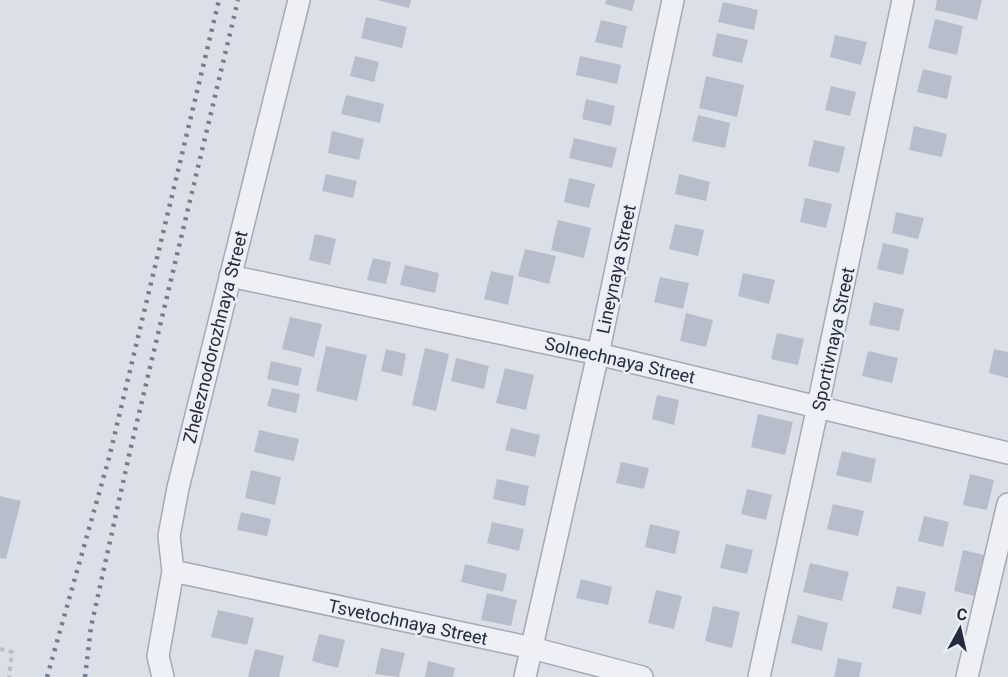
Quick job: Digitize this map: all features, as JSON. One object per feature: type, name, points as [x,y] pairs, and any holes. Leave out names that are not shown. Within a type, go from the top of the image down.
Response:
[{"type":"street","name":"Zheleznodorozhnaya Street","points":[[163,677],[158,656],[173,571],[169,536],[178,488],[299,0]]},
{"type":"street","name":"Lineynaya Street","points":[[525,677],[598,354],[673,0]]},
{"type":"street","name":"Sportivnaya Street","points":[[759,677],[819,406],[903,0]]},
{"type":"street","name":"Solnechnaya Street","points":[[230,276],[598,354],[1008,453]]},
{"type":"street","points":[[967,677],[1008,504]]},
{"type":"street","name":"Tsvetochnaya Street","points":[[173,571],[532,648],[642,677]]},
{"type":"path","points":[[0,649],[12,652],[9,677]]},
{"type":"building","points":[[377,0],[411,0],[409,8]]},
{"type":"building","points":[[606,0],[635,0],[632,11],[605,4]]},
{"type":"building","points":[[937,0],[982,0],[977,20],[935,10]]},
{"type":"building","points":[[723,2],[758,10],[754,30],[718,22]]},
{"type":"building","points":[[366,17],[407,27],[402,48],[361,38]]},
{"type":"building","points":[[935,19],[963,26],[957,55],[928,48]]},
{"type":"building","points":[[601,20],[627,26],[622,48],[595,42]]},
{"type":"building","points":[[717,33],[748,40],[742,63],[712,56]]},
{"type":"building","points":[[835,35],[867,42],[861,65],[830,57]]},
{"type":"building","points":[[355,56],[379,62],[374,82],[350,76]]},
{"type":"building","points":[[580,56],[621,65],[617,84],[576,75]]},
{"type":"building","points":[[923,69],[952,76],[947,99],[917,92]]},
{"type":"building","points":[[706,76],[744,85],[737,117],[699,108]]},
{"type":"building","points":[[831,86],[856,92],[850,116],[825,110]]},
{"type":"building","points":[[346,95],[384,104],[380,123],[341,114]]},
{"type":"building","points":[[586,99],[615,106],[611,126],[582,119]]},
{"type":"building","points":[[698,115],[730,123],[725,148],[692,141]]},
{"type":"building","points":[[914,126],[947,134],[942,157],[909,150]]},
{"type":"building","points":[[332,131],[364,139],[359,160],[328,153]]},
{"type":"building","points":[[574,138],[617,148],[612,168],[569,158]]},
{"type":"building","points":[[814,140],[845,147],[839,173],[808,166]]},
{"type":"building","points":[[326,174],[357,181],[353,198],[322,191]]},
{"type":"building","points":[[679,174],[710,182],[706,201],[675,194]]},
{"type":"building","points":[[569,178],[595,184],[589,208],[564,202]]},
{"type":"building","points":[[805,198],[832,204],[826,228],[800,222]]},
{"type":"building","points":[[896,212],[924,218],[918,239],[892,233]]},
{"type":"building","points":[[558,220],[591,228],[584,258],[551,250]]},
{"type":"building","points":[[675,224],[704,230],[698,256],[669,249]]},
{"type":"building","points":[[315,234],[336,239],[330,265],[309,260]]},
{"type":"building","points":[[883,243],[909,249],[903,275],[877,269]]},
{"type":"building","points":[[525,249],[556,256],[549,284],[518,276]]},
{"type":"building","points":[[373,258],[391,262],[386,284],[367,280]]},
{"type":"building","points":[[405,265],[439,273],[435,293],[400,285]]},
{"type":"building","points":[[491,271],[514,276],[508,305],[484,299]]},
{"type":"building","points":[[743,273],[775,280],[769,304],[738,296]]},
{"type":"building","points":[[660,277],[689,283],[683,309],[654,302]]},
{"type":"building","points":[[874,302],[904,309],[899,331],[869,325]]},
{"type":"building","points":[[686,313],[713,320],[706,347],[680,341]]},
{"type":"building","points":[[290,317],[322,324],[314,357],[282,349]]},
{"type":"building","points":[[777,333],[804,339],[798,365],[771,359]]},
{"type":"building","points":[[326,346],[367,355],[357,401],[316,391]]},
{"type":"building","points":[[425,348],[449,354],[436,411],[412,405]]},
{"type":"building","points":[[386,349],[406,354],[402,376],[381,371]]},
{"type":"building","points":[[994,349],[1008,352],[1008,378],[989,373]]},
{"type":"building","points":[[868,351],[898,358],[892,383],[862,376]]},
{"type":"building","points":[[456,358],[489,366],[484,389],[451,381]]},
{"type":"building","points":[[271,361],[302,368],[298,386],[267,379]]},
{"type":"building","points":[[505,368],[534,375],[526,410],[496,403]]},
{"type":"building","points":[[272,388],[300,394],[296,413],[267,406]]},
{"type":"building","points":[[657,395],[679,400],[674,425],[652,419]]},
{"type":"building","points":[[758,414],[793,422],[785,455],[751,447]]},
{"type":"building","points":[[511,428],[540,435],[535,457],[505,450]]},
{"type":"building","points":[[259,430],[299,439],[294,461],[254,452]]},
{"type":"building","points":[[842,451],[876,459],[871,483],[836,475]]},
{"type":"building","points":[[621,462],[649,468],[644,489],[616,483]]},
{"type":"building","points":[[251,470],[281,477],[275,505],[245,498]]},
{"type":"building","points":[[970,474],[994,480],[987,510],[963,505]]},
{"type":"building","points":[[497,479],[529,486],[525,506],[493,499]]},
{"type":"building","points":[[747,489],[772,495],[766,520],[741,514]]},
{"type":"building","points":[[0,496],[21,501],[6,559],[0,558]]},
{"type":"building","points":[[833,504],[864,511],[858,536],[827,529]]},
{"type":"building","points":[[241,512],[271,519],[267,536],[237,530]]},
{"type":"building","points":[[924,516],[949,522],[943,547],[918,541]]},
{"type":"building","points":[[492,522],[524,529],[519,551],[487,543]]},
{"type":"building","points":[[650,524],[680,531],[675,554],[645,547]]},
{"type":"building","points":[[726,544],[753,550],[747,574],[720,568]]},
{"type":"building","points":[[963,550],[984,555],[974,596],[954,591]]},
{"type":"building","points":[[810,563],[849,572],[842,601],[803,592]]},
{"type":"building","points":[[465,564],[507,574],[503,592],[461,582]]},
{"type":"building","points":[[581,579],[612,587],[608,605],[576,598]]},
{"type":"building","points":[[897,586],[926,592],[921,615],[892,608]]},
{"type":"building","points":[[656,590],[682,596],[674,629],[648,623]]},
{"type":"building","points":[[487,593],[517,600],[511,626],[481,620]]},
{"type":"building","points":[[713,606],[740,612],[732,648],[705,641]]},
{"type":"building","points":[[218,610],[254,618],[247,645],[211,637]]},
{"type":"building","points":[[798,615],[828,623],[822,651],[791,643]]},
{"type":"building","points":[[319,634],[345,640],[338,668],[312,661]]},
{"type":"building","points":[[381,648],[405,653],[399,677],[375,674]]},
{"type":"building","points":[[255,649],[284,656],[279,677],[248,677]]},
{"type":"building","points":[[838,658],[862,663],[859,677],[834,677]]},
{"type":"building","points":[[428,661],[455,668],[453,677],[425,677]]},
{"type":"railway","points":[[47,677],[109,458],[219,0]]},
{"type":"railway","points":[[85,677],[91,627],[130,451],[238,0]]}]
